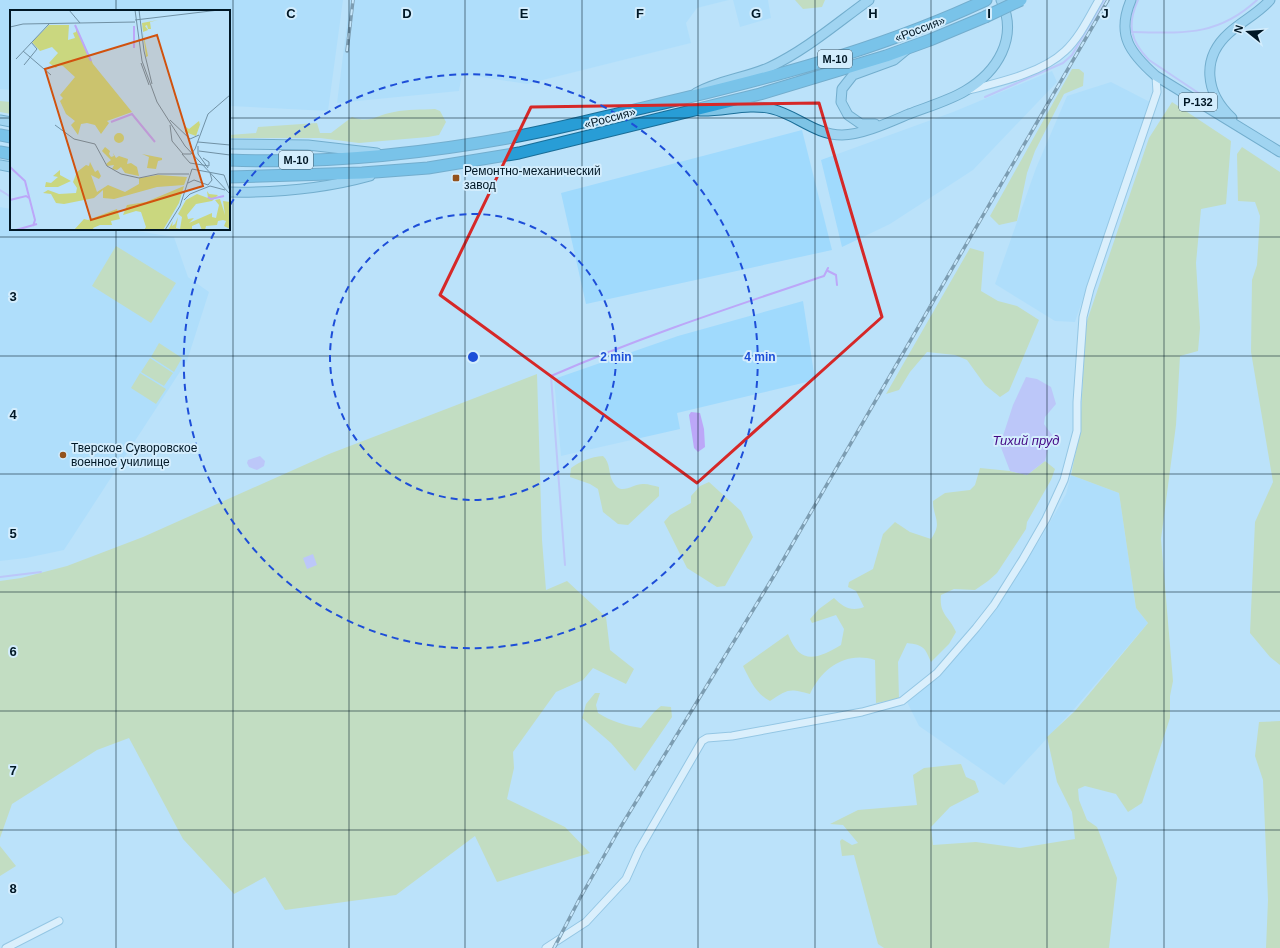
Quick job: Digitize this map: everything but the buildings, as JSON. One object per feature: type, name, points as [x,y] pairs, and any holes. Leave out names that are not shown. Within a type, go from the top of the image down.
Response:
[{"type":"highway","name":"«Россия»","points":[[230,177],[341,175],[428,168],[519,153],[578,140],[686,111],[760,94],[907,49],[985,17],[1020,0]]},
{"type":"highway","name":"«Россия»","points":[[230,160],[303,159],[386,154],[438,149],[516,136],[757,81],[837,58],[882,43],[982,2]]},
{"type":"highway","points":[[0,135],[10,137]]},
{"type":"highway","points":[[0,152],[10,154]]},
{"type":"main road","points":[[688,97],[710,85],[754,73],[785,60],[869,0]]},
{"type":"main road","points":[[686,111],[716,112],[747,107],[765,107],[785,113],[817,130],[844,135],[855,134],[963,92],[982,79],[994,68],[1004,50],[1008,27],[1002,0]]},
{"type":"main road","points":[[1131,0],[1125,21],[1127,42],[1136,57],[1156,76]]},
{"type":"main road","points":[[1243,128],[1224,111],[1215,98],[1210,80],[1210,65],[1216,50],[1224,38],[1270,0]]},
{"type":"main road","points":[[894,120],[870,124],[858,123],[850,118],[845,112],[841,94],[844,84],[853,75],[894,60],[907,49]]},
{"type":"main road","name":"Р-132","points":[[1156,76],[1280,152]]},
{"type":"main road","points":[[0,120],[10,122]]},
{"type":"main road","points":[[230,144],[308,145],[386,154]]},
{"type":"main road","points":[[0,165],[10,167]]},
{"type":"main road","points":[[230,192],[278,192],[310,189],[387,171]]},
{"type":"street","points":[[963,92],[1016,77],[1056,59],[1072,44],[1099,0]]},
{"type":"street","points":[[546,948],[586,922],[626,879],[639,850],[702,741],[707,738],[732,736],[862,712],[902,701],[936,673],[994,605],[1042,525],[1064,480],[1077,431],[1077,402],[1083,318],[1093,282],[1157,92],[1156,76]]},
{"type":"street","points":[[6,948],[59,921]]},
{"type":"highlighted area","points":[[819,103],[882,317],[697,483],[440,295],[531,107]]},
{"type":"shaded area","points":[[0,0],[343,0],[328,111],[230,106],[230,10],[10,10],[10,90],[0,89]]},
{"type":"shaded area","points":[[350,0],[729,0],[697,8],[686,23],[691,43],[527,84],[462,74],[459,91],[337,103]]},
{"type":"shaded area","points":[[733,0],[768,0],[771,18],[740,27]]},
{"type":"shaded area","points":[[1052,71],[1057,82],[973,170],[890,224],[842,247],[821,160],[953,112]]},
{"type":"shaded area","points":[[1111,82],[1150,102],[1075,322],[1055,321],[995,284],[1036,168],[1067,96]]},
{"type":"shaded area","points":[[802,130],[832,250],[586,304],[561,193]]},
{"type":"shaded area","name":"Тверское Суворовское военное училище","points":[[0,207],[10,209],[10,230],[131,230],[174,237],[188,277],[209,292],[187,361],[64,550],[26,558],[0,561]]},
{"type":"shaded area","points":[[803,301],[815,380],[677,413],[680,429],[561,456],[554,379],[678,336]]},
{"type":"shaded area","points":[[1071,475],[1119,493],[1136,608],[1148,623],[1075,708],[1004,785],[919,726],[907,702],[939,677],[979,630],[1041,538],[1066,494]]},
{"type":"green space","points":[[795,0],[825,0],[822,7],[803,9]]},
{"type":"green space","points":[[1072,69],[1079,69],[1084,73],[1083,86],[1064,94],[1035,151],[1027,173],[1017,221],[999,225],[990,216]]},
{"type":"green space","points":[[0,101],[10,102],[10,114],[0,112]]},
{"type":"green space","points":[[1172,102],[1231,141],[1226,204],[1201,209],[1196,263],[1200,328],[1198,351],[1180,356],[1176,425],[1161,539],[1173,681],[1170,696],[1170,718],[1142,803],[1128,812],[1116,794],[1085,786],[1078,789],[1079,800],[1087,820],[1097,827],[1117,878],[1109,948],[884,948],[878,944],[854,855],[842,856],[840,841],[842,839],[852,845],[858,843],[843,825],[830,824],[858,810],[917,805],[913,775],[924,768],[961,764],[966,777],[975,781],[979,792],[950,807],[931,827],[933,845],[976,842],[1020,848],[1075,839],[1072,812],[1057,782],[1047,737],[1075,711],[1148,623],[1136,608],[1119,493],[1071,475],[1080,432],[1086,324],[1149,138]]},
{"type":"green space","points":[[435,109],[440,111],[446,122],[439,135],[359,143],[320,138],[230,138],[230,135],[256,133],[258,127],[317,123],[320,133],[331,133],[352,117],[364,120],[388,113],[409,110]]},
{"type":"green space","points":[[1242,147],[1280,172],[1280,665],[1270,657],[1250,633],[1255,522],[1273,482],[1251,352],[1252,280],[1257,265],[1260,216],[1255,202],[1238,201],[1237,154]]},
{"type":"green space","points":[[116,246],[176,283],[151,323],[92,286]]},
{"type":"green space","points":[[970,248],[984,252],[981,291],[998,301],[1017,306],[1039,320],[1009,391],[1000,397],[985,385],[967,360],[955,355],[927,352],[910,372],[899,390],[886,394]]},
{"type":"green space","points":[[159,343],[182,358],[174,372],[151,357]]},
{"type":"green space","points":[[150,358],[173,373],[164,386],[141,372]]},
{"type":"green space","points":[[140,373],[166,389],[156,404],[131,388]]},
{"type":"green space","points":[[537,374],[542,540],[546,590],[567,581],[606,617],[610,650],[634,669],[626,684],[593,668],[583,680],[556,692],[513,752],[514,768],[507,799],[565,827],[590,853],[497,882],[475,836],[396,895],[285,910],[265,877],[234,894],[183,839],[129,738],[97,750],[12,804],[0,838],[0,581],[21,578],[67,566],[143,537],[329,454]]},
{"type":"green space","points":[[603,456],[606,459],[610,476],[616,486],[623,489],[640,484],[659,487],[659,496],[628,525],[618,524],[603,512],[598,489],[590,484],[570,477],[571,468],[582,461]]},
{"type":"green space","points":[[1045,461],[1055,469],[1051,480],[1027,522],[1026,529],[997,573],[975,590],[954,589],[941,595],[943,611],[956,632],[949,644],[931,662],[923,648],[907,643],[898,662],[899,699],[876,703],[875,660],[864,658],[845,660],[828,669],[821,676],[810,694],[793,690],[785,692],[770,701],[757,691],[743,666],[788,634],[798,651],[810,657],[824,654],[841,645],[844,629],[836,615],[812,623],[810,619],[819,609],[834,598],[841,604],[851,609],[864,607],[856,591],[848,587],[849,582],[873,569],[883,534],[895,522],[910,532],[931,539],[935,533],[937,524],[933,501],[945,493],[970,490],[975,485],[980,468],[1010,471],[1027,475]]},
{"type":"green space","points":[[709,482],[741,511],[753,537],[725,586],[717,587],[687,568],[664,522],[670,515],[691,503],[691,496],[700,486]]},
{"type":"green space","points":[[595,693],[600,693],[596,705],[598,713],[613,721],[641,728],[661,706],[671,707],[672,717],[635,771],[611,743],[582,718],[586,704]]},
{"type":"green space","points":[[1280,721],[1280,948],[1266,948],[1268,900],[1263,780],[1255,756],[1259,722]]},
{"type":"green space","points":[[0,846],[16,866],[0,876]]},
{"type":"water","name":"Тихий пруд","points":[[1026,377],[1037,379],[1051,387],[1056,404],[1045,417],[1044,424],[1052,435],[1045,461],[1027,475],[1010,471],[1000,445],[1013,405]]},
{"type":"water","points":[[691,412],[700,413],[704,429],[705,447],[698,452],[694,448],[689,415]]},
{"type":"water","points":[[260,456],[265,461],[264,466],[257,470],[249,467],[247,463],[248,460]]},
{"type":"water","points":[[313,554],[317,565],[307,569],[303,558]]},
{"type":"waterway","points":[[985,97],[1063,63],[1072,55],[1104,0]]},
{"type":"waterway","points":[[1138,0],[1132,17],[1132,32],[1138,46],[1149,60],[1206,98]]},
{"type":"waterway","points":[[1131,32],[1167,33],[1213,27],[1228,21],[1257,0]]},
{"type":"waterway","points":[[0,190],[10,196]]},
{"type":"waterway","points":[[565,565],[551,376],[652,335],[824,276],[828,268]]},
{"type":"waterway","points":[[828,271],[836,275],[837,285]]},
{"type":"waterway","points":[[0,577],[41,572]]},
{"type":"railway","points":[[347,51],[353,0]]},
{"type":"railway","points":[[554,948],[580,898],[620,828],[775,574],[1108,0]]},
{"type":"place","name":"Ремонтно-механический завод","points":[[456,178]]},
{"type":"place","name":"Тверское Суворовское военное училище","points":[[63,455]]}]
